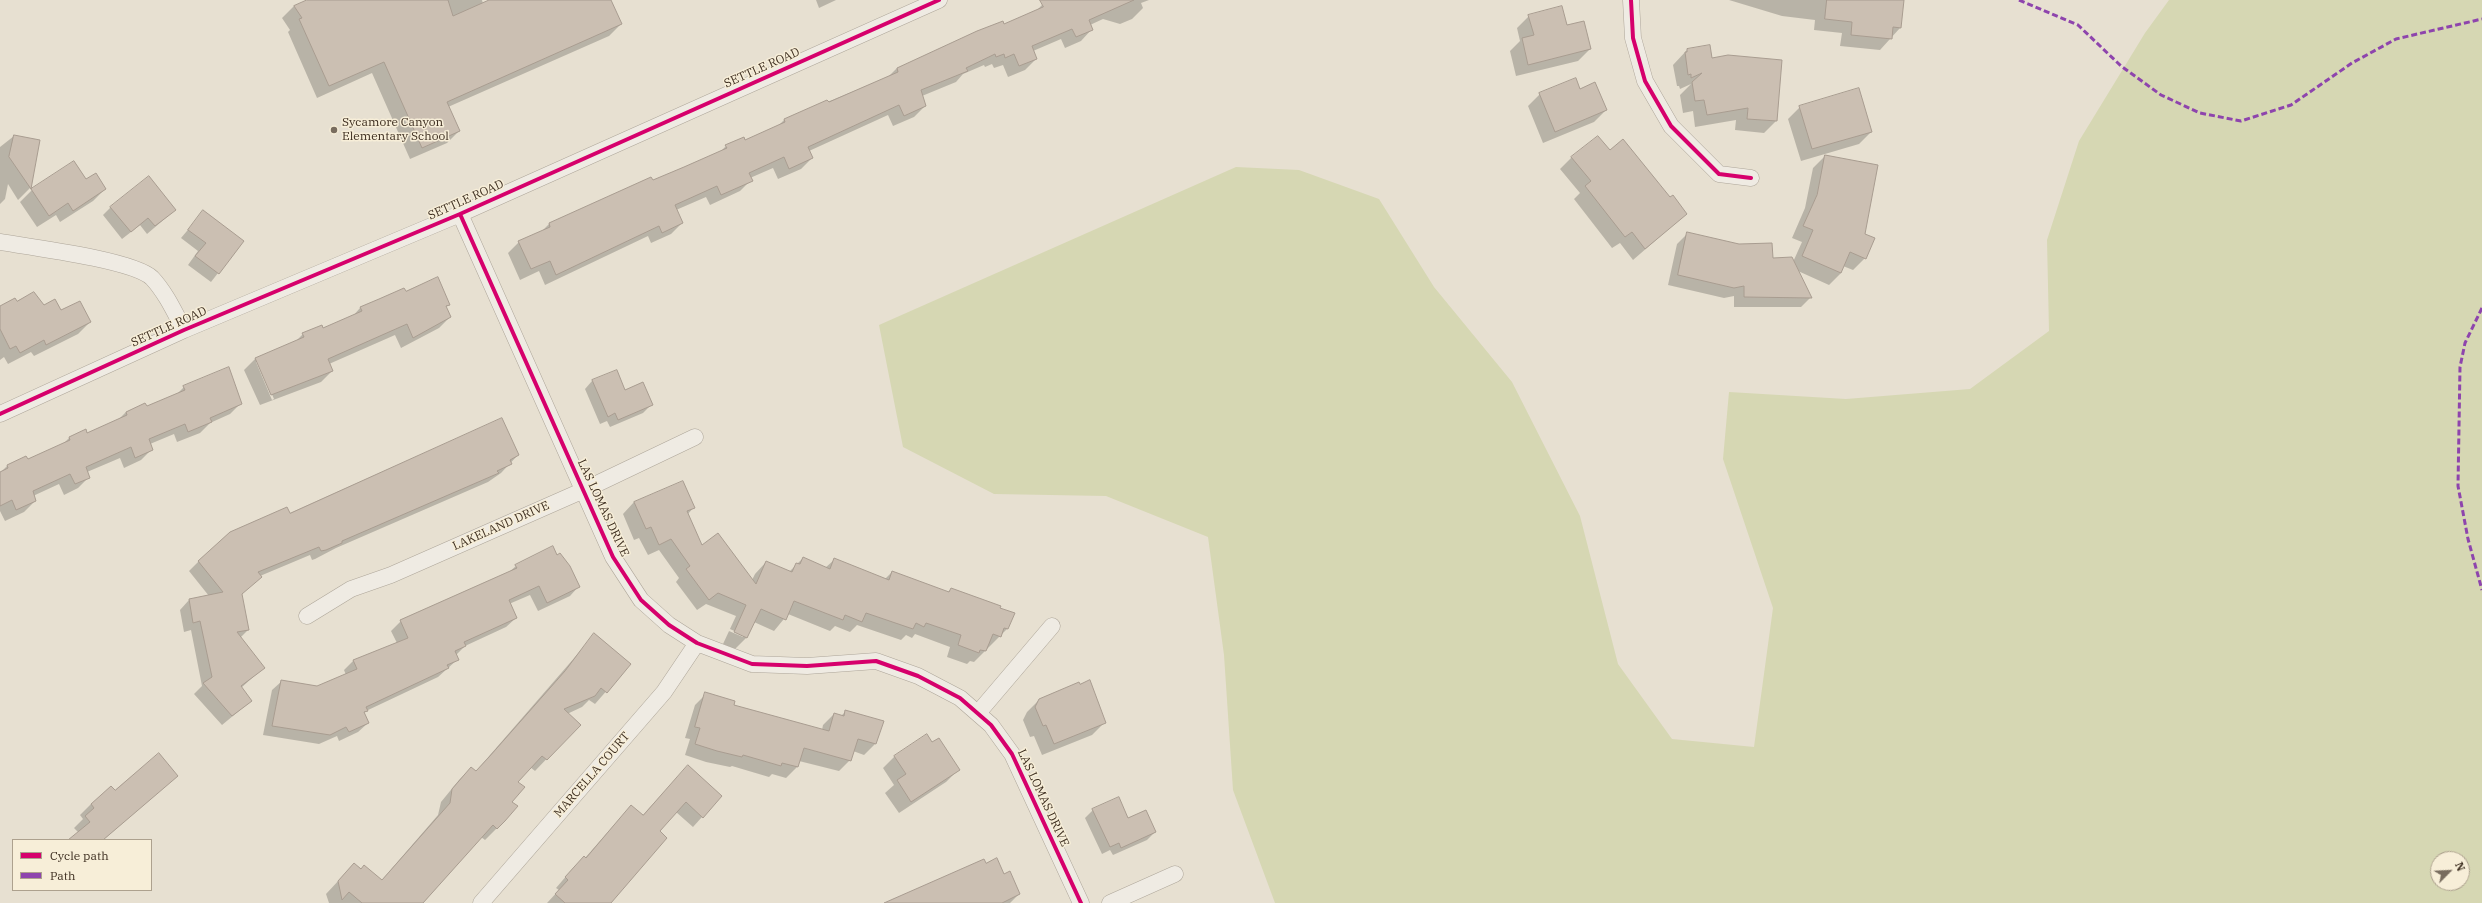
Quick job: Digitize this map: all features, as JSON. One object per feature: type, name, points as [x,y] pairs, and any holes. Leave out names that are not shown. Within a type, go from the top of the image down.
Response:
[{"type":"street","name":"SETTLE ROAD","points":[[0,414],[184,330],[460,214],[939,0]]},
{"type":"street","points":[[1631,0],[1633,38],[1645,81],[1671,126],[1719,174],[1751,178]]},
{"type":"street","name":"LAS LOMAS DRIVE","points":[[460,214],[613,557],[641,600],[668,625],[697,643],[752,664],[807,666],[876,661],[940,686],[978,713],[1012,754],[1081,903]]},
{"type":"street","points":[[0,242],[126,265],[151,278],[169,302],[184,330]]},
{"type":"street","name":"LAKELAND DRIVE","points":[[307,616],[352,589],[391,575],[584,490],[695,437]]},
{"type":"street","points":[[978,713],[1052,626]]},
{"type":"street","name":"MARCELLA COURT","points":[[481,903],[664,692],[697,643]]},
{"type":"street","points":[[1110,903],[1175,874]]},
{"type":"green space","points":[[2169,0],[2482,0],[2482,903],[1275,903],[1233,790],[1224,655],[1208,537],[1106,496],[994,494],[903,447],[879,325],[1236,167],[1299,170],[1379,199],[1434,287],[1512,382],[1580,516],[1618,664],[1672,739],[1754,747],[1773,608],[1723,459],[1729,392],[1846,399],[1970,389],[2049,331],[2047,240],[2079,141],[2145,33]]},
{"type":"building","points":[[307,0],[448,0],[453,16],[489,0],[611,0],[622,24],[447,102],[460,131],[422,148],[384,62],[329,86],[299,19],[302,18],[294,6]]},
{"type":"building","points":[[1040,0],[1134,0],[1089,20],[1093,30],[1076,37],[1072,29],[1032,46],[1037,59],[1019,66],[1014,54],[1005,58],[1004,54],[996,57],[995,54],[966,68],[968,71],[921,90],[926,106],[904,116],[899,105],[808,147],[813,158],[789,169],[784,157],[749,173],[753,181],[721,195],[717,186],[675,205],[683,223],[662,233],[659,226],[556,275],[550,261],[531,269],[518,241],[550,227],[549,223],[651,177],[653,180],[727,148],[725,145],[744,137],[745,140],[785,122],[784,119],[827,100],[829,102],[898,72],[897,68],[977,31],[1003,21],[1004,24],[1043,7]]},
{"type":"building","points":[[1827,0],[1904,0],[1901,28],[1893,27],[1892,39],[1851,35],[1852,22],[1825,19]]},
{"type":"building","points":[[1562,6],[1567,25],[1584,21],[1591,49],[1528,65],[1522,38],[1534,35],[1528,15]]},
{"type":"building","points":[[1710,45],[1712,58],[1728,55],[1782,60],[1777,121],[1747,119],[1748,108],[1707,115],[1704,100],[1695,101],[1692,82],[1702,73],[1691,78],[1691,74],[1688,75],[1685,52],[1687,52],[1687,49]]},
{"type":"building","points":[[1576,78],[1580,89],[1595,82],[1607,110],[1555,132],[1539,93]]},
{"type":"building","points":[[1859,88],[1872,132],[1812,149],[1799,106]]},
{"type":"building","points":[[14,135],[40,140],[31,189],[9,157]]},
{"type":"building","points":[[1598,136],[1610,150],[1623,139],[1670,197],[1673,195],[1687,214],[1645,249],[1632,232],[1625,237],[1585,186],[1591,181],[1571,157]]},
{"type":"building","points":[[1825,155],[1878,165],[1865,234],[1875,238],[1866,259],[1850,252],[1841,273],[1802,256],[1813,230],[1803,226],[1817,195]]},
{"type":"building","points":[[74,161],[86,179],[96,173],[106,189],[73,211],[68,203],[49,216],[31,189]]},
{"type":"building","points":[[149,176],[176,210],[155,226],[148,218],[131,232],[110,207]]},
{"type":"building","points":[[203,210],[244,241],[219,274],[195,256],[206,243],[188,230]]},
{"type":"building","points":[[1687,232],[1739,244],[1772,243],[1773,258],[1792,257],[1812,298],[1744,297],[1744,286],[1734,288],[1678,275]]},
{"type":"building","points":[[438,277],[450,305],[446,306],[451,317],[413,338],[407,324],[328,359],[333,371],[271,395],[255,358],[304,337],[302,333],[322,325],[323,328],[362,311],[360,307],[404,288],[406,291]]},
{"type":"building","points":[[34,292],[44,305],[55,299],[61,310],[80,301],[91,322],[46,345],[44,340],[20,353],[16,346],[10,349],[0,329],[0,306],[15,298],[17,301]]},
{"type":"building","points":[[229,367],[242,404],[210,418],[212,422],[188,432],[185,424],[149,439],[153,450],[135,458],[131,447],[86,467],[90,478],[75,484],[70,474],[33,491],[36,501],[16,510],[12,500],[0,506],[0,472],[8,468],[7,465],[26,456],[28,459],[70,440],[69,437],[86,429],[87,433],[127,415],[126,412],[145,403],[147,406],[185,390],[183,386]]},
{"type":"building","points":[[617,370],[625,390],[643,382],[653,405],[618,420],[615,413],[608,417],[592,380]]},
{"type":"building","points":[[502,418],[519,455],[510,460],[512,464],[497,471],[499,473],[342,541],[342,543],[326,550],[321,551],[319,547],[258,572],[262,577],[242,594],[249,630],[237,632],[265,668],[241,686],[252,701],[232,716],[203,683],[212,677],[200,621],[193,623],[189,599],[223,592],[198,561],[230,532],[287,507],[290,513]]},
{"type":"building","points":[[683,481],[695,508],[687,511],[702,545],[718,533],[756,584],[766,561],[792,572],[796,563],[800,564],[803,557],[830,569],[834,558],[889,580],[892,571],[949,592],[951,588],[1001,606],[1000,608],[1015,613],[1008,629],[1004,628],[1001,637],[993,634],[986,651],[980,650],[979,653],[958,645],[961,635],[926,623],[924,627],[916,623],[913,629],[866,613],[862,622],[845,615],[843,620],[794,601],[786,620],[761,609],[747,638],[734,632],[746,605],[718,593],[709,600],[686,569],[690,566],[671,539],[659,545],[651,527],[646,529],[634,502]]},
{"type":"building","points":[[553,546],[557,555],[560,553],[570,566],[580,587],[547,603],[539,586],[509,600],[517,618],[464,642],[466,646],[455,651],[459,660],[447,665],[449,668],[366,707],[368,711],[364,712],[369,723],[349,732],[346,727],[330,735],[272,726],[281,680],[317,686],[357,669],[353,660],[408,638],[400,620],[517,568],[515,565]]},
{"type":"building","points":[[594,633],[631,664],[607,693],[601,688],[595,696],[564,709],[581,725],[547,760],[542,756],[518,782],[525,787],[512,802],[518,806],[505,821],[497,829],[493,825],[423,903],[362,903],[349,892],[342,900],[338,881],[354,863],[361,869],[364,865],[382,880],[450,803],[452,789],[471,767],[476,771],[489,757],[565,671]]},
{"type":"building","points":[[1090,680],[1106,723],[1054,744],[1046,725],[1043,726],[1035,707],[1039,699],[1079,682],[1080,684]]},
{"type":"building","points":[[705,692],[735,701],[734,705],[829,731],[834,713],[844,716],[845,710],[884,721],[876,744],[858,739],[851,761],[804,748],[798,767],[782,763],[781,766],[743,755],[742,757],[717,751],[695,744],[700,728],[695,727]]},
{"type":"building","points":[[927,734],[932,742],[939,738],[960,770],[911,802],[897,780],[906,774],[894,756]]},
{"type":"building","points":[[159,753],[178,776],[104,839],[69,839],[90,822],[85,816],[94,808],[91,804],[111,786],[115,790]]},
{"type":"building","points":[[688,765],[722,796],[703,818],[686,802],[660,831],[667,838],[611,903],[565,903],[555,894],[568,880],[565,877],[584,856],[586,858],[631,805],[643,815]]},
{"type":"building","points":[[1119,797],[1128,818],[1146,810],[1156,832],[1121,848],[1119,843],[1110,847],[1092,809]]},
{"type":"building","points":[[997,858],[1004,874],[1010,871],[1020,894],[1002,903],[884,903],[984,859],[986,863]]},
{"type":"marked path","points":[[2019,0],[2078,25],[2121,66],[2161,95],[2200,113],[2241,121],[2291,105],[2352,63],[2396,39],[2482,19]]},
{"type":"marked path","points":[[2482,308],[2465,343],[2460,367],[2458,486],[2468,539],[2482,590]]},
{"type":"cycle path","points":[[0,414],[184,330],[460,214],[939,0]]},
{"type":"cycle path","points":[[1631,0],[1633,38],[1645,81],[1671,126],[1719,174],[1751,178]]},
{"type":"cycle path","points":[[460,214],[613,557],[641,600],[669,625],[697,643],[752,664],[807,666],[876,661],[918,676],[960,698],[991,725],[1012,754],[1081,903]]},
{"type":"place","name":"Sycamore Canyon Elementary School","points":[[334,130]]}]
